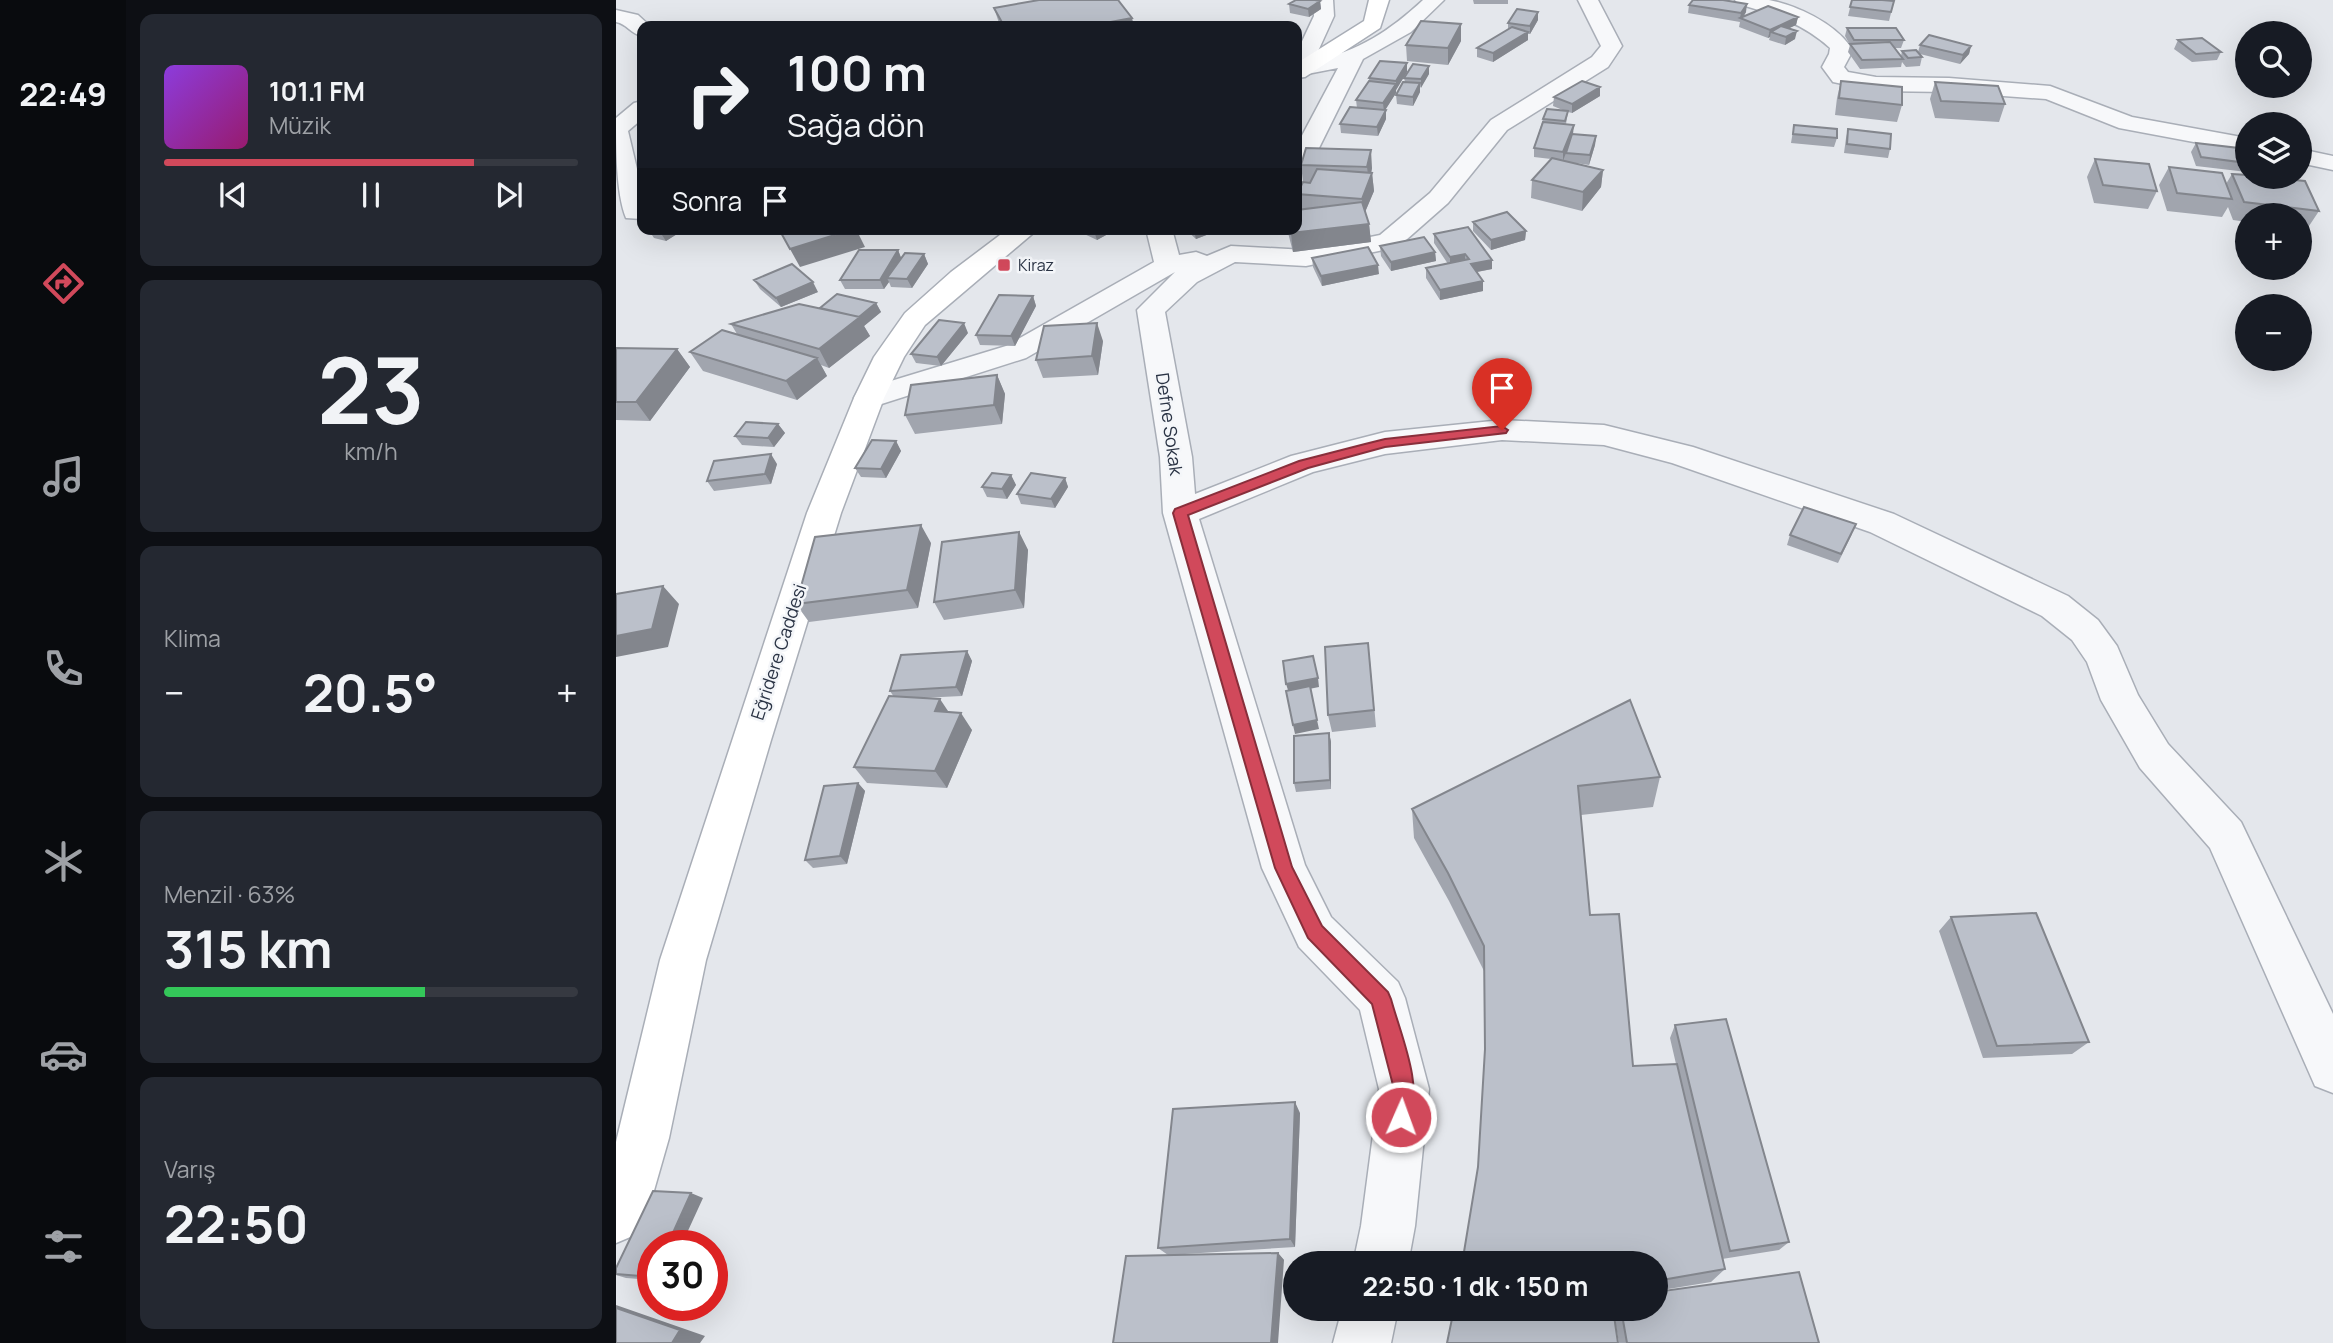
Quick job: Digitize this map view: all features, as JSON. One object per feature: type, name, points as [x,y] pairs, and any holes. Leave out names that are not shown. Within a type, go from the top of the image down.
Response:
[{"type":"street","points":[[1302,60],[1324,16],[1323,0]]},
{"type":"street","points":[[1302,67],[1373,24],[1379,0]]},
{"type":"street","points":[[1302,69],[1354,57],[1388,41],[1434,0]]},
{"type":"street","name":"Defne Sokak","points":[[1383,1251],[1404,1089],[1381,999],[1315,932],[1284,868],[1180,513],[1176,457],[1151,310],[1187,276],[1240,242],[1306,258],[1389,241],[1439,198],[1499,125],[1600,62],[1612,46],[1588,0]]},
{"type":"street","points":[[1745,0],[1764,5],[1827,32],[1840,46],[1840,54],[1833,67],[1841,77],[1876,84],[1949,85],[2050,93],[2127,123],[2235,143]]},
{"type":"street","points":[[616,16],[631,19],[637,25]]},
{"type":"street","points":[[1302,154],[1354,57]]},
{"type":"street","points":[[631,216],[616,129],[637,112]]},
{"type":"street","points":[[2312,159],[2333,163]]},
{"type":"street","name":"Eğridere Caddesi","points":[[616,1216],[624,1201],[643,1138],[683,960],[824,513],[869,398],[888,356],[915,318],[990,254],[1017,235]]},
{"type":"street","points":[[1160,235],[1168,265]]},
{"type":"street","points":[[869,398],[1016,352],[1168,265],[1240,242]]},
{"type":"street","points":[[1180,513],[1303,464],[1374,446],[1502,430],[1604,435],[1682,455],[1882,523],[2055,606],[2085,630],[2104,657],[2121,700],[2154,756],[2226,835],[2333,1068]]},
{"type":"street","points":[[1362,1343],[1367,1321]]},
{"type":"building","points":[[1039,0],[1118,0],[1132,18],[1116,21],[1001,21],[994,8]]},
{"type":"building","points":[[1296,0],[1320,1],[1308,9],[1289,4]]},
{"type":"building","points":[[1693,0],[1723,0],[1747,4],[1741,13],[1689,5]]},
{"type":"building","points":[[1852,0],[1894,1],[1891,12],[1850,7]]},
{"type":"building","points":[[1768,6],[1798,17],[1770,30],[1740,18]]},
{"type":"building","points":[[1517,9],[1538,12],[1530,26],[1508,23]]},
{"type":"building","points":[[1421,21],[1461,24],[1448,48],[1406,45]]},
{"type":"building","points":[[1781,26],[1797,31],[1786,37],[1771,32]]},
{"type":"building","points":[[1512,27],[1528,32],[1493,53],[1477,48]]},
{"type":"building","points":[[1847,28],[1896,28],[1904,40],[1854,40]]},
{"type":"building","points":[[1929,35],[1971,46],[1963,55],[1920,45]]},
{"type":"building","points":[[2202,38],[2221,52],[2196,54],[2178,40]]},
{"type":"building","points":[[1890,42],[1903,59],[1862,60],[1850,44]]},
{"type":"building","points":[[1916,50],[1922,57],[1908,58],[1902,51]]},
{"type":"building","points":[[1380,61],[1407,63],[1396,81],[1369,78]]},
{"type":"building","points":[[1413,64],[1429,66],[1421,79],[1404,78]]},
{"type":"building","points":[[1369,81],[1396,84],[1383,103],[1356,100]]},
{"type":"building","points":[[1582,81],[1600,87],[1572,104],[1554,97]]},
{"type":"building","points":[[1841,81],[1902,87],[1902,105],[1839,98]]},
{"type":"building","points":[[1403,82],[1420,83],[1413,97],[1396,95]]},
{"type":"building","points":[[1935,82],[1998,86],[2005,104],[1941,101]]},
{"type":"building","points":[[1350,107],[1386,110],[1377,127],[1340,124]]},
{"type":"building","points":[[1547,109],[1568,111],[1565,121],[1543,119]]},
{"type":"building","points":[[1543,122],[1574,125],[1563,152],[1534,148]]},
{"type":"building","points":[[1794,125],[1837,129],[1837,138],[1793,134]]},
{"type":"building","points":[[1848,129],[1891,134],[1890,149],[1847,144]]},
{"type":"building","points":[[1572,134],[1596,136],[1590,155],[1566,153]]},
{"type":"building","points":[[2196,143],[2235,148],[2235,161],[2201,157]]},
{"type":"building","points":[[1306,148],[1371,150],[1367,167],[1302,165]]},
{"type":"building","points":[[1552,158],[1603,170],[1583,192],[1532,180]]},
{"type":"building","points":[[2095,159],[2149,164],[2157,191],[2103,185]]},
{"type":"building","points":[[2169,167],[2222,173],[2232,199],[2177,193]]},
{"type":"building","points":[[1317,169],[1372,173],[1362,199],[1302,194],[1303,182],[1310,183]]},
{"type":"building","points":[[2238,189],[2309,189],[2319,211],[2312,210],[2312,203],[2244,202]]},
{"type":"building","points":[[1362,202],[1369,224],[1302,232],[1302,209]]},
{"type":"building","points":[[1507,212],[1526,231],[1491,240],[1473,222]]},
{"type":"building","points":[[1468,227],[1492,260],[1471,264],[1483,281],[1440,290],[1426,268],[1469,259],[1465,254],[1450,257],[1434,234]]},
{"type":"building","points":[[782,235],[835,235],[790,249]]},
{"type":"building","points":[[1424,237],[1435,252],[1391,262],[1380,246]]},
{"type":"building","points":[[1368,247],[1378,265],[1321,276],[1312,258]]},
{"type":"building","points":[[859,250],[898,250],[880,280],[840,280]]},
{"type":"building","points":[[905,253],[924,254],[907,279],[887,278]]},
{"type":"building","points":[[792,264],[813,282],[776,298],[754,280]]},
{"type":"building","points":[[837,294],[876,303],[859,317],[820,308]]},
{"type":"building","points":[[999,295],[1033,296],[1011,336],[976,335]]},
{"type":"building","points":[[799,304],[860,317],[819,349],[731,324]]},
{"type":"building","points":[[939,320],[964,323],[937,357],[911,354]]},
{"type":"building","points":[[1097,323],[1092,356],[1036,360],[1044,326]]},
{"type":"building","points":[[722,330],[817,358],[786,381],[690,352]]},
{"type":"building","points":[[616,348],[677,349],[636,402],[616,402]]},
{"type":"building","points":[[997,375],[994,405],[905,415],[911,385]]},
{"type":"building","points":[[746,422],[778,424],[768,438],[735,436]]},
{"type":"building","points":[[872,440],[896,441],[881,469],[855,468]]},
{"type":"building","points":[[771,454],[765,474],[707,481],[714,461]]},
{"type":"building","points":[[992,473],[1011,475],[1002,489],[982,487]]},
{"type":"building","points":[[1031,473],[1065,478],[1051,499],[1017,494]]},
{"type":"building","points":[[1804,507],[1856,524],[1841,554],[1790,535]]},
{"type":"building","points":[[921,525],[907,590],[796,604],[815,537]]},
{"type":"building","points":[[1019,532],[1015,590],[934,602],[942,542]]},
{"type":"building","points":[[663,586],[652,629],[616,636],[616,594]]},
{"type":"building","points":[[1368,643],[1374,710],[1328,715],[1325,647]]},
{"type":"building","points":[[967,651],[956,687],[890,691],[901,655]]},
{"type":"building","points":[[1313,656],[1318,678],[1286,684],[1283,661]]},
{"type":"building","points":[[1310,686],[1317,720],[1293,725],[1286,691]]},
{"type":"building","points":[[889,696],[940,699],[935,711],[961,713],[935,771],[854,767]]},
{"type":"building","points":[[1630,700],[1660,777],[1578,786],[1590,915],[1619,914],[1633,1066],[1677,1064],[1725,1269],[1668,1279],[1668,1251],[1464,1251],[1478,1167],[1485,1049],[1484,946],[1412,809]]},
{"type":"building","points":[[1329,733],[1330,780],[1294,783],[1294,736]]},
{"type":"building","points":[[858,783],[840,856],[805,860],[824,786]]},
{"type":"building","points":[[2036,913],[2089,1042],[1997,1046],[1951,917]]},
{"type":"building","points":[[1726,1019],[1789,1242],[1730,1251],[1675,1025]]},
{"type":"building","points":[[1295,1102],[1290,1239],[1158,1248],[1173,1109]]},
{"type":"building","points":[[653,1191],[691,1193],[674,1230],[637,1230],[637,1276],[616,1274],[616,1268]]},
{"type":"building","points":[[1278,1253],[1271,1343],[1113,1343],[1126,1256]]},
{"type":"building","points":[[1799,1272],[1819,1343],[1627,1343],[1623,1321],[1668,1321],[1668,1290]]},
{"type":"building","points":[[616,1308],[637,1315],[637,1321],[654,1321],[680,1330],[672,1343],[616,1343]]},
{"type":"building","points":[[1452,1321],[1615,1321],[1618,1343],[1447,1343]]},
{"type":"place","name":"Kiraz","points":[[1004,265]]},
{"type":"route","points":[[1401,1117],[1404,1089],[1381,999],[1315,932],[1284,868],[1180,513],[1303,464],[1365,448],[1385,443],[1502,430]]}]
